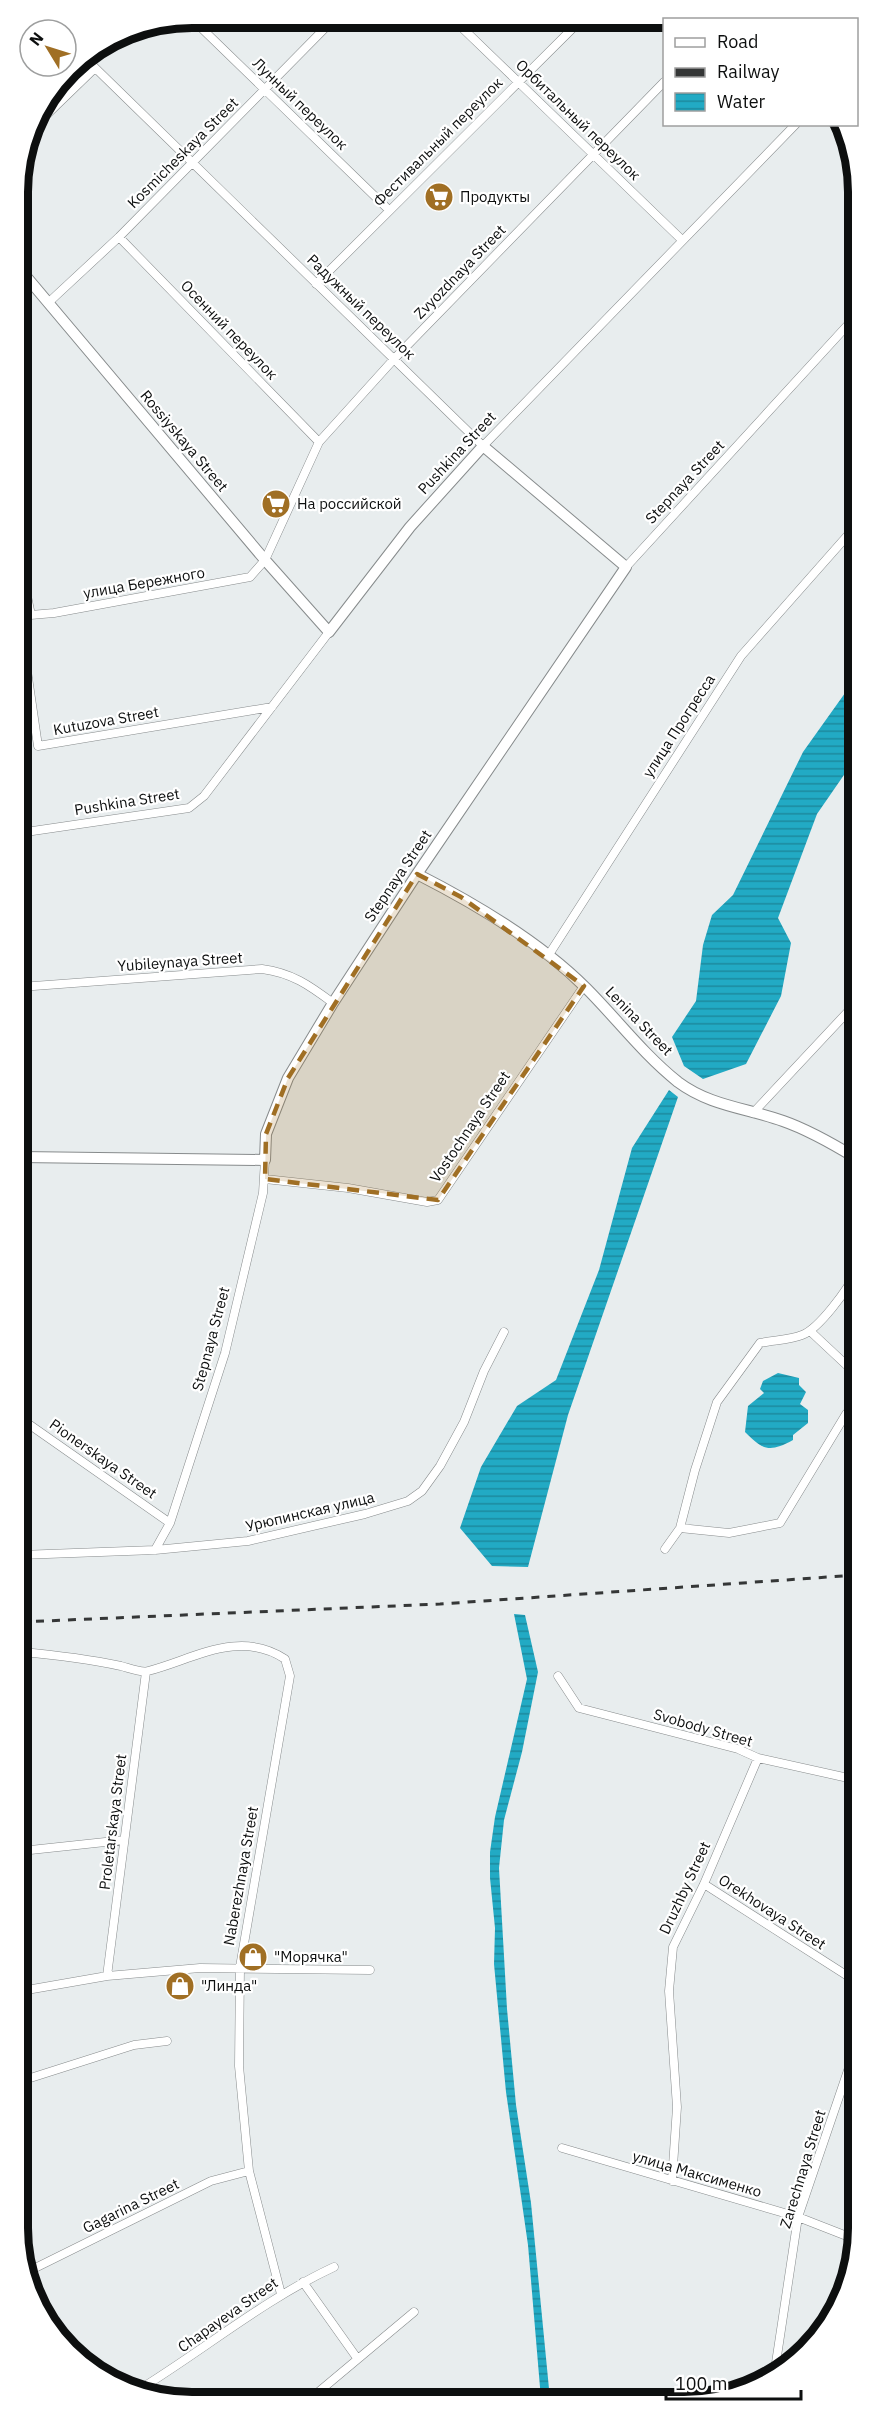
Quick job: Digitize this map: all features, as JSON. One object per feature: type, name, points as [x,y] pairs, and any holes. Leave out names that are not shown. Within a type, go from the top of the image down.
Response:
[{"type":"street","name":"Лунный переулок","points":[[201,28],[389,210]]},
{"type":"street","name":"Kosmicheskaya Street","points":[[48,303],[119,237],[325,28]]},
{"type":"street","name":"Орбитальный переулок","points":[[463,28],[682,240]]},
{"type":"street","name":"Фестивальный переулок","points":[[316,284],[573,28]]},
{"type":"street","name":"Радужный переулок","points":[[91,64],[191,165],[483,446],[626,567]]},
{"type":"street","points":[[50,112],[95,68]]},
{"type":"street","name":"Zvyozdnaya Street","points":[[265,560],[319,442],[394,360],[663,83]]},
{"type":"street","name":"Pushkina Street","points":[[29,832],[189,808],[204,795],[410,527],[483,446],[794,126]]},
{"type":"street","name":"Осенний переулок","points":[[119,237],[319,442]]},
{"type":"street","name":"Rossiyskaya Street","points":[[29,280],[265,560],[329,632]]},
{"type":"street","name":"Stepnaya Street","points":[[155,1550],[170,1523],[225,1353],[265,1179],[266,1134],[288,1078],[333,1003],[417,874],[626,567],[848,325]]},
{"type":"street","name":"улица Прогресса","points":[[548,956],[741,656],[848,535]]},
{"type":"street","name":"улица Бережного","points":[[31,615],[250,577],[265,560]]},
{"type":"street","points":[[29,605],[31,615]]},
{"type":"street","name":"Kutuzova Street","points":[[29,683],[38,746],[272,706]]},
{"type":"street","name":"Lenina Street","points":[[417,874],[461,897],[548,956],[584,986],[649,1056],[679,1082],[725,1106],[783,1121],[848,1154]]},
{"type":"street","name":"Yubileynaya Street","points":[[29,986],[262,969],[284,972],[303,980],[333,1003]]},
{"type":"street","name":"Vostochnaya Street","points":[[265,1179],[348,1188],[427,1202],[438,1200],[584,986]]},
{"type":"street","points":[[753,1113],[848,1012]]},
{"type":"street","points":[[29,1157],[266,1160]]},
{"type":"street","points":[[665,1549],[680,1528],[695,1470],[717,1402],[760,1343],[800,1336],[810,1331],[847,1287]]},
{"type":"street","points":[[810,1331],[847,1366]]},
{"type":"street","name":"Урюпинская улица","points":[[28,1554],[155,1550],[248,1541],[408,1501],[422,1491],[440,1466],[464,1422],[484,1371],[504,1332]]},
{"type":"street","points":[[680,1528],[729,1533],[780,1523],[847,1412]]},
{"type":"street","name":"Pionerskaya Street","points":[[28,1424],[170,1523]]},
{"type":"street","name":"Naberezhnaya Street","points":[[146,1672],[166,1663],[224,1647],[268,1648],[285,1659],[290,1676],[240,1967],[239,2066],[249,2171],[281,2294]]},
{"type":"street","points":[[28,1653],[74,1657],[146,1672]]},
{"type":"street","name":"Proletarskaya Street","points":[[107,1976],[146,1672]]},
{"type":"street","name":"Svobody Street","points":[[558,1676],[579,1708],[738,1749],[758,1758],[847,1778]]},
{"type":"street","name":"Druzhby Street","points":[[672,2181],[677,2107],[669,1991],[673,1947],[704,1884],[758,1758]]},
{"type":"street","points":[[28,1850],[124,1840]]},
{"type":"street","name":"Orekhovaya Street","points":[[704,1884],[847,1976]]},
{"type":"street","points":[[28,1990],[107,1976],[240,1967],[370,1970]]},
{"type":"street","points":[[28,2078],[134,2045],[167,2041]]},
{"type":"street","name":"Zarechnaya Street","points":[[776,2363],[798,2217],[847,2073]]},
{"type":"street","name":"улица Максименко","points":[[562,2148],[798,2217],[847,2236]]},
{"type":"street","name":"Gagarina Street","points":[[34,2268],[211,2181],[249,2171]]},
{"type":"street","name":"Chapayeva Street","points":[[147,2385],[198,2353],[281,2294],[334,2267]]},
{"type":"street","points":[[303,2282],[357,2358]]},
{"type":"street","points":[[318,2392],[414,2312]]},
{"type":"highlighted area","points":[[417,874],[461,897],[584,986],[438,1200],[265,1179],[266,1134],[288,1078]]},
{"type":"water","points":[[848,689],[848,770],[817,814],[778,918],[791,943],[781,996],[746,1064],[703,1079],[684,1066],[672,1037],[696,1001],[703,945],[712,915],[733,895],[803,752]]},
{"type":"water","points":[[669,1090],[678,1097],[568,1415],[528,1567],[492,1566],[460,1528],[481,1467],[517,1406],[556,1380],[599,1270],[632,1148]]},
{"type":"water","points":[[778,1373],[799,1378],[799,1385],[806,1392],[800,1404],[808,1410],[808,1423],[793,1435],[793,1440],[778,1447],[767,1448],[757,1443],[745,1432],[748,1406],[764,1393],[760,1389],[763,1381]]},
{"type":"water","points":[[514,1614],[525,1615],[538,1672],[522,1752],[504,1820],[499,1868],[507,2009],[516,2105],[531,2203],[549,2392],[540,2392],[528,2245],[506,2092],[494,1964],[495,1928],[490,1878],[490,1852],[495,1817],[527,1679]]},
{"type":"railway","points":[[28,1622],[440,1604],[847,1576]]},
{"type":"place","name":"Продукты","points":[[439,197]]},
{"type":"place","name":"На российской","points":[[276,504]]},
{"type":"place","name":"\"Морячка\"","points":[[253,1957]]},
{"type":"place","name":"\"Линда\"","points":[[180,1986]]}]
